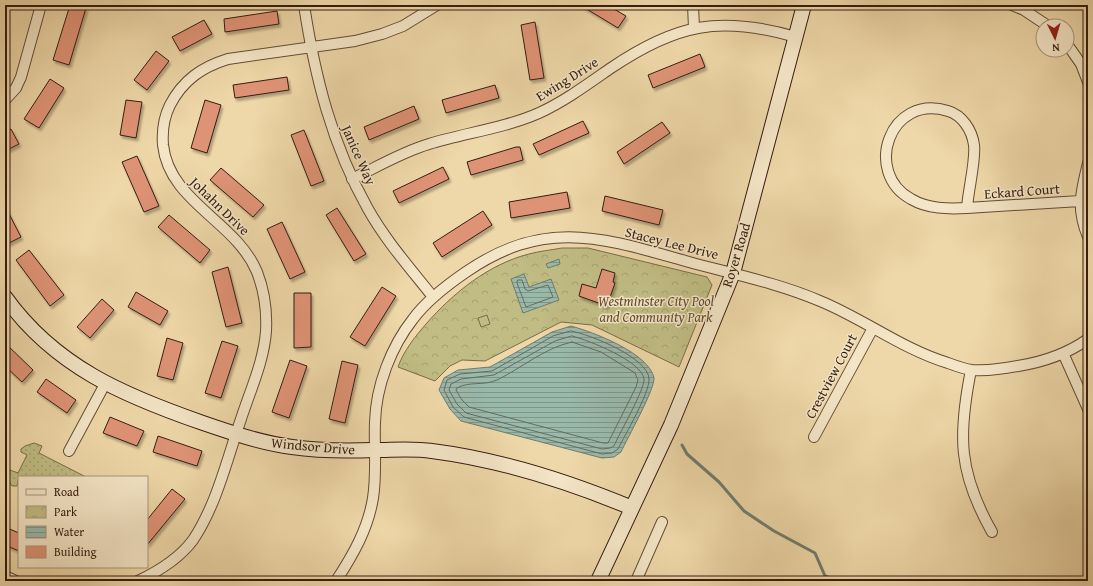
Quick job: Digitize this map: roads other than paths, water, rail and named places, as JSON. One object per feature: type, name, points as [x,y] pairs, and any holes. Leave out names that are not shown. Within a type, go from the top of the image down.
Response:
[{"type":"street","points":[[5,100],[16,88],[22,78],[41,5]]},
{"type":"street","name":"Janice Way","points":[[304,5],[311,46],[328,120],[352,179],[368,210],[392,245],[433,297]]},
{"type":"street","name":"Johahn Drive","points":[[138,581],[169,565],[192,541],[210,508],[236,434],[263,347],[266,314],[263,294],[257,272],[247,253],[224,227],[189,196],[173,176],[164,152],[163,137],[164,124],[169,108],[176,94],[186,82],[199,71],[228,59],[311,46],[355,41],[382,34],[403,26],[437,5]]},
{"type":"street","points":[[693,5],[694,28]]},
{"type":"street","name":"Royer Road","points":[[598,581],[693,374],[733,273],[804,5]]},
{"type":"street","points":[[1012,5],[1024,10],[1036,18]]},
{"type":"street","name":"Ewing Drive","points":[[352,179],[402,154],[428,144],[538,113],[571,95],[639,50],[665,37],[694,28],[716,25],[738,25],[757,27],[796,37]]},
{"type":"street","points":[[1075,55],[1081,64],[1088,82]]},
{"type":"street","name":"Eckard Court","points":[[967,208],[974,146],[970,132],[964,121],[955,113],[943,109],[918,109],[911,112],[901,120],[892,133],[888,144],[886,157],[887,170],[893,182],[901,192],[911,200],[936,208],[967,208],[1080,201]]},
{"type":"street","points":[[1088,163],[1080,201],[1082,219],[1088,237]]},
{"type":"street","name":"Stacey Lee Drive","points":[[336,581],[354,554],[369,515],[373,498],[375,419],[379,394],[388,363],[400,338],[414,317],[433,297],[460,276],[493,255],[520,244],[552,236],[598,239],[733,273],[798,292],[843,311],[924,355],[971,370],[1014,367],[1044,360],[1063,353],[1088,339]]},
{"type":"street","name":"Windsor Drive","points":[[5,297],[20,316],[46,342],[76,366],[106,384],[143,402],[236,434],[292,447],[336,451],[430,450],[500,463],[551,476],[632,508]]},
{"type":"street","name":"Crestview Court","points":[[814,437],[873,328]]},
{"type":"street","points":[[1063,353],[1088,409]]},
{"type":"street","points":[[971,370],[964,404],[962,432],[964,464],[977,504],[992,532]]},
{"type":"street","points":[[69,451],[106,384]]},
{"type":"street","points":[[636,581],[662,522]]},
{"type":"street","points":[[5,576],[16,581]]},
{"type":"water","points":[[559,259],[560,264],[548,268],[546,264]]},
{"type":"water","points":[[524,274],[529,287],[551,279],[559,300],[523,313],[511,279]]},
{"type":"water","points":[[571,326],[606,338],[631,352],[642,360],[650,369],[654,378],[646,403],[621,452],[614,457],[602,458],[461,421],[450,409],[439,390],[444,378],[458,370],[490,367],[552,332]]},
{"type":"waterway","points":[[682,445],[687,454],[719,482],[744,511],[774,531],[815,553],[825,576],[838,581]]},
{"type":"park label","name":"Westminster City Pool and Community Park","points":[[656,310]]}]
